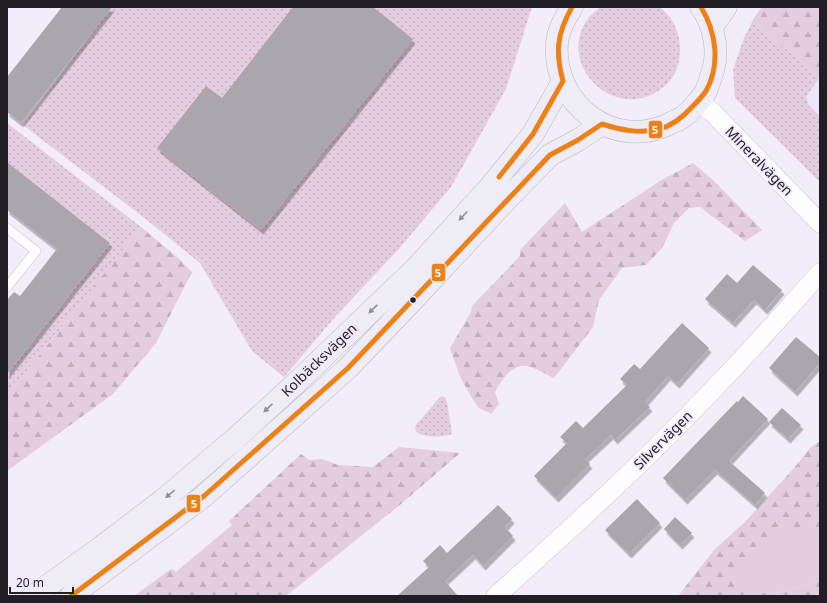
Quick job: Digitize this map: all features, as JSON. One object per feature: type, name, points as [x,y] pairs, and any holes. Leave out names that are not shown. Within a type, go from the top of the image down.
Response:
[{"type":"highway","points":[[572,7],[563,20],[557,42],[557,62],[563,82],[571,99],[581,109],[602,124],[622,131],[639,132],[660,128],[684,116],[706,92],[714,68],[715,46],[712,27],[701,7]]},
{"type":"highway","points":[[712,27],[726,7]]},
{"type":"highway","name":"Kolbäcksvägen","points":[[33,596],[163,500],[236,438],[295,384],[415,268],[490,188],[533,134],[563,82]]},
{"type":"highway","name":"Kolbäcksvägen","points":[[71,596],[204,496],[348,368],[550,155],[578,140],[602,124]]},
{"type":"street","name":"Mineralvägen","points":[[698,100],[713,113],[820,223]]},
{"type":"street","name":"Silvervägen","points":[[496,596],[558,541],[632,471],[724,379],[820,273]]},
{"type":"lane","points":[[7,228],[36,251],[7,287]]},
{"type":"shaded area","points":[[820,62],[820,146],[783,110]]},
{"type":"green space","points":[[111,7],[532,7],[506,89],[451,187],[397,251],[335,317],[284,377],[252,351],[200,263],[147,220],[23,125]]},
{"type":"green space","points":[[600,7],[658,7],[664,10],[676,28],[680,48],[680,58],[677,68],[673,77],[666,85],[658,91],[640,98],[622,98],[606,93],[593,82],[583,68],[579,52],[580,34],[589,17]]},
{"type":"green space","points":[[762,7],[820,7],[819,78],[789,51],[766,34],[754,18]]},
{"type":"green space","points":[[754,18],[766,34],[789,51],[819,78],[806,97],[808,104],[820,117],[820,182],[735,98],[733,70],[744,38]]},
{"type":"green space","points":[[7,123],[141,227],[7,396],[7,374],[110,243],[7,162]]},
{"type":"green space","points":[[693,163],[714,181],[762,230],[745,241],[700,207],[689,208],[674,223],[662,248],[646,265],[622,268],[599,300],[593,327],[554,378],[531,367],[525,366],[514,369],[509,372],[495,392],[499,404],[491,414],[479,408],[460,377],[450,348],[471,312],[472,306],[520,256],[520,250],[565,203],[582,232],[660,181]]},
{"type":"green space","points":[[141,227],[178,258],[192,272],[156,343],[113,394],[7,471],[7,396]]},
{"type":"green space","points":[[442,396],[447,402],[452,434],[433,436],[419,434],[416,432],[415,426]]},
{"type":"green space","points":[[820,441],[820,530],[813,527],[769,594],[788,591],[820,581],[820,596],[678,596],[714,550],[746,521],[810,448]]},
{"type":"green space","points":[[399,447],[460,453],[401,504],[286,596],[134,596],[171,569],[176,572],[232,525],[229,521],[301,454],[309,460],[322,459],[338,465],[373,467]]},
{"type":"green space","points":[[813,527],[820,530],[820,581],[788,591],[768,594],[747,590],[736,572],[746,558],[758,546],[772,536],[788,529]]},
{"type":"building","points":[[62,7],[112,7],[21,123],[7,112],[7,77]]},
{"type":"building","points":[[293,7],[373,7],[413,39],[261,230],[157,148],[206,86],[222,98]]},
{"type":"building","points":[[7,162],[110,243],[7,374],[7,300],[14,292],[20,296],[57,249],[7,210]]},
{"type":"building","points":[[753,265],[782,290],[765,310],[754,300],[733,323],[705,299],[727,274],[737,283]]},
{"type":"building","points":[[682,323],[709,348],[677,384],[668,376],[645,402],[650,407],[615,440],[611,435],[585,459],[590,464],[556,498],[534,476],[567,443],[560,437],[576,421],[583,428],[627,385],[620,379],[634,364],[640,369]]},
{"type":"building","points":[[796,337],[820,357],[820,363],[795,392],[769,368]]},
{"type":"building","points":[[743,396],[768,419],[729,461],[765,493],[755,505],[715,470],[685,500],[663,478]]},
{"type":"building","points":[[782,408],[801,425],[788,439],[769,422]]},
{"type":"building","points":[[637,499],[660,523],[629,554],[605,530]]},
{"type":"building","points":[[498,505],[512,519],[505,527],[513,536],[483,566],[473,555],[445,581],[458,596],[397,596],[429,567],[423,561],[440,545],[447,553]]},
{"type":"building","points":[[675,517],[692,533],[680,545],[664,529]]},
{"type":"transit line","name":"5","points":[[563,81],[558,52],[560,34],[572,7]]},
{"type":"transit line","name":"5","points":[[71,596],[204,496],[348,368],[550,155],[578,140],[602,124],[630,131],[644,131],[668,126],[685,114],[706,91],[714,70],[715,48],[713,37],[701,7]]},
{"type":"transit line","name":"5","points":[[499,177],[533,134],[563,81]]}]
